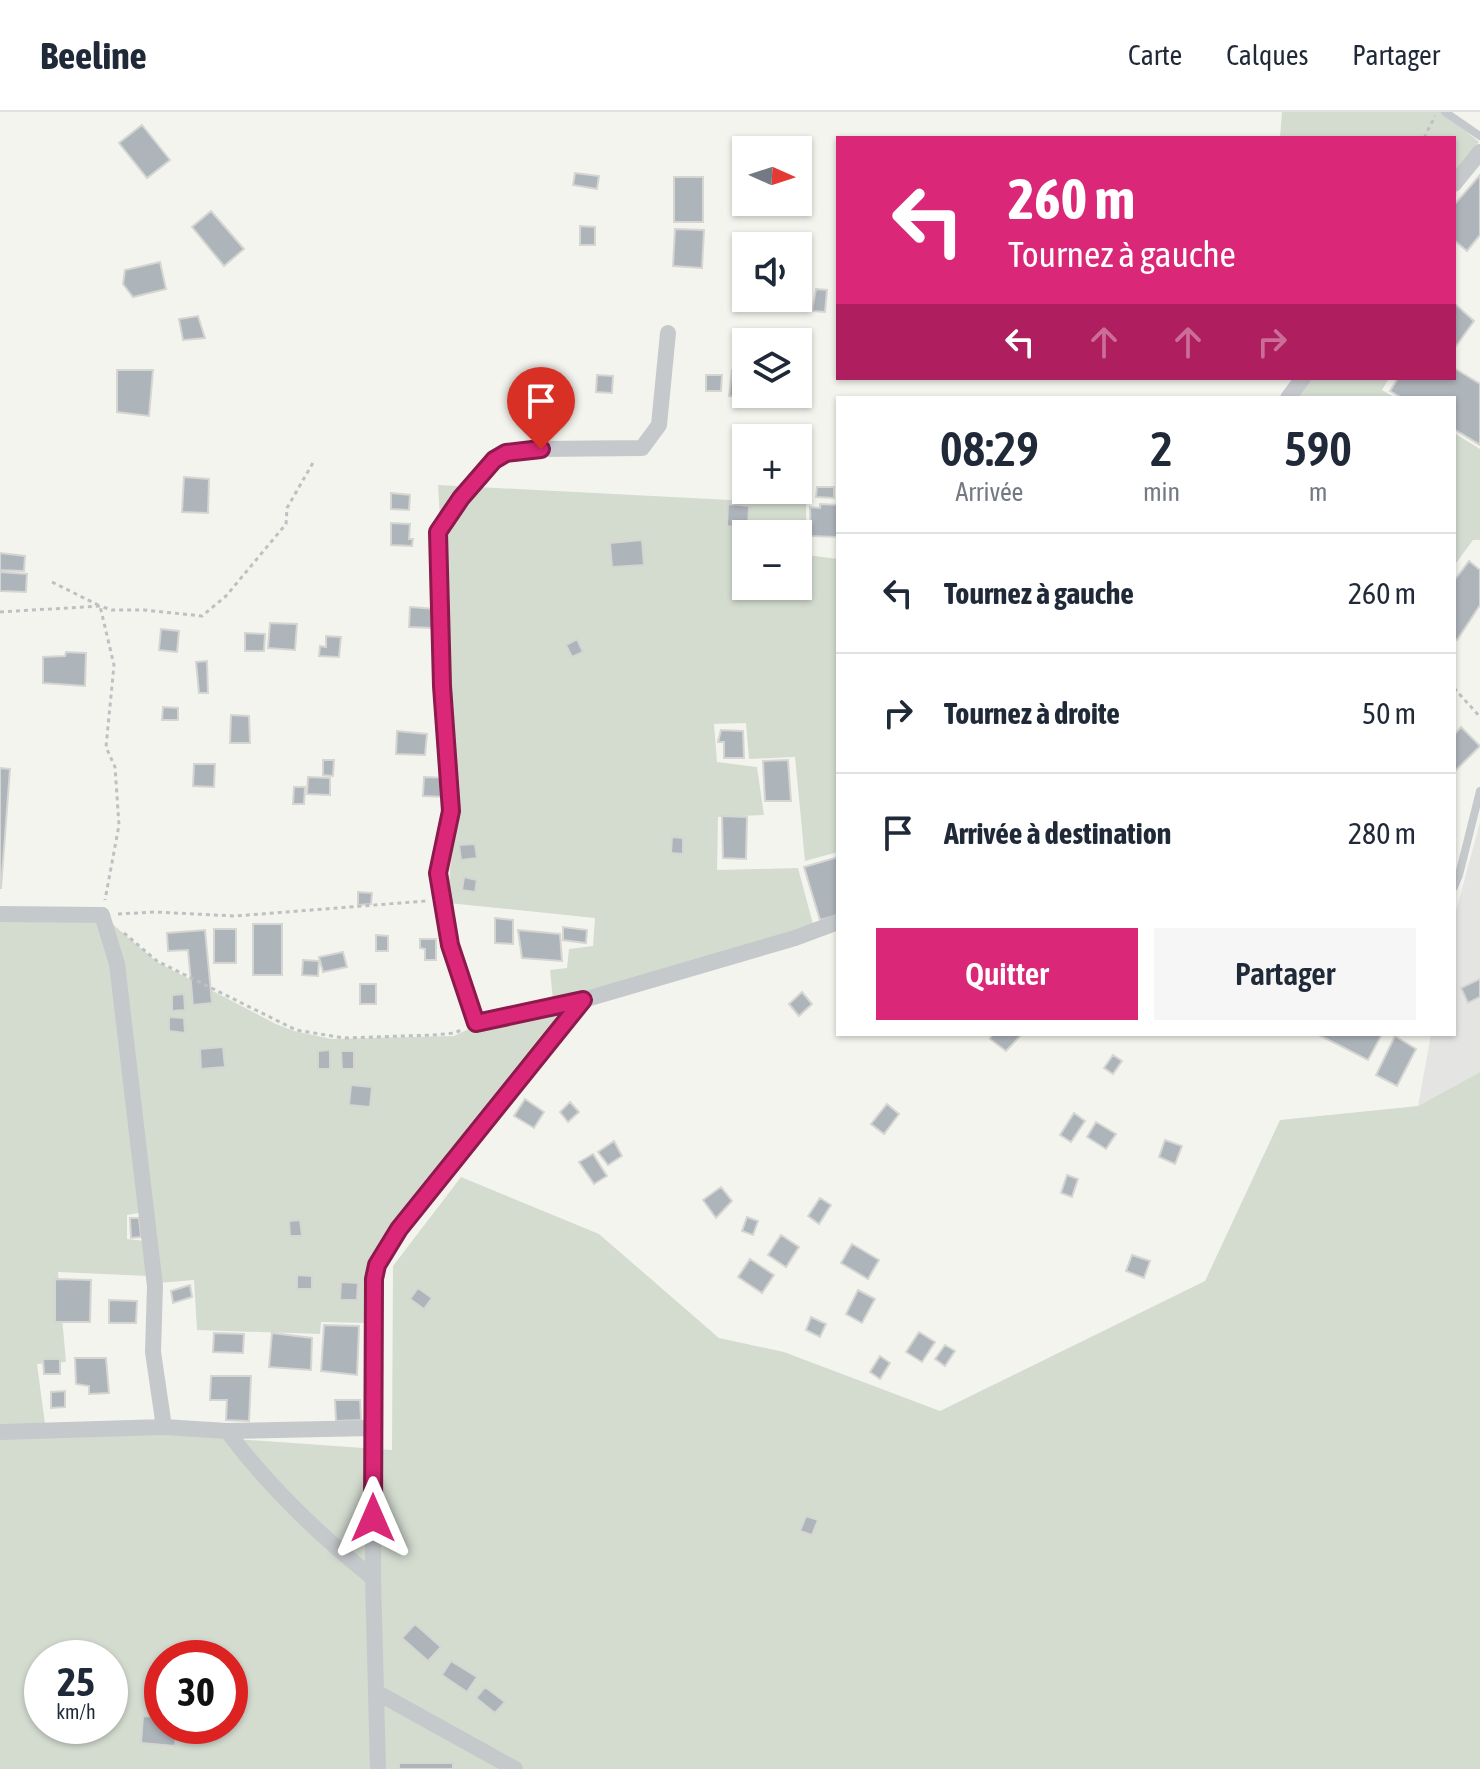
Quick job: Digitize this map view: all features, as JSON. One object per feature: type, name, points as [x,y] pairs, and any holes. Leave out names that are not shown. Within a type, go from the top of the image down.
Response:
[{"type":"street","points":[[1456,182],[1480,152]]},
{"type":"street","points":[[668,333],[659,425],[642,448],[541,449],[506,453],[480,474],[438,532],[442,686],[451,811],[438,873],[450,945],[476,1023],[583,1000],[795,938],[836,923]]},
{"type":"street","points":[[0,914],[102,915],[117,964],[155,1286],[153,1352],[164,1427]]},
{"type":"street","points":[[378,1769],[373,1578],[374,1279],[377,1265],[416,1206],[583,1000]]},
{"type":"street","points":[[0,1432],[164,1427],[227,1431],[373,1428]]},
{"type":"street","points":[[227,1431],[258,1472],[344,1556],[373,1578]]},
{"type":"street","points":[[378,1693],[515,1769]]},
{"type":"lane","points":[[1445,112],[1480,136]]},
{"type":"lane","points":[[1456,882],[1480,791]]},
{"type":"path","points":[[1425,136],[1437,112]]},
{"type":"path","points":[[52,582],[112,610],[202,616],[226,596],[286,524],[287,508],[314,461]]},
{"type":"path","points":[[100,606],[114,665],[106,747],[115,767],[119,825],[102,915]]},
{"type":"path","points":[[0,612],[100,606]]},
{"type":"path","points":[[1456,690],[1480,717]]},
{"type":"path","points":[[102,915],[155,912],[235,916],[441,900]]},
{"type":"path","points":[[102,915],[157,961],[296,1030],[344,1038],[434,1035],[454,1033],[476,1023]]},
{"type":"shaded area","points":[[1282,112],[1443,112],[1479,142],[1456,171],[1456,136],[1280,136]]},
{"type":"shaded area","points":[[1303,380],[1388,380],[1382,390],[1392,396],[1292,396]]},
{"type":"shaded area","points":[[1456,434],[1480,449],[1480,540],[1473,540],[1456,563]]},
{"type":"shaded area","points":[[438,485],[732,500],[732,504],[806,504],[806,520],[732,520],[732,600],[812,600],[812,556],[836,559],[836,853],[805,861],[795,757],[749,759],[746,723],[714,724],[717,762],[757,767],[764,815],[718,817],[717,870],[798,868],[813,924],[553,1000],[550,970],[567,968],[569,949],[593,946],[595,918],[448,903],[456,777]]},
{"type":"shaded area","points":[[1480,822],[1480,1072],[1418,1106],[1431,1036],[1456,1036],[1456,912]]},
{"type":"shaded area","points":[[103,916],[157,962],[276,1024],[332,1039],[454,1036],[477,1025],[580,1001],[372,1264],[370,1323],[321,1322],[320,1334],[197,1330],[194,1280],[159,1283]]},
{"type":"shaded area","points":[[0,918],[100,918],[110,966],[139,1213],[127,1215],[127,1239],[145,1241],[148,1276],[58,1272],[66,1362],[37,1364],[45,1424],[0,1426]]},
{"type":"shaded area","points":[[1480,1072],[1480,1769],[0,1769],[0,1439],[164,1434],[392,1450],[393,1266],[461,1177],[599,1234],[719,1338],[784,1352],[940,1411],[1205,1281],[1280,1120],[1418,1106]]},
{"type":"building","points":[[142,125],[170,160],[147,178],[119,143]]},
{"type":"building","points":[[575,173],[599,176],[597,189],[573,185]]},
{"type":"building","points":[[1480,175],[1480,235],[1467,251],[1456,242],[1456,203]]},
{"type":"building","points":[[674,177],[703,177],[703,222],[674,222]]},
{"type":"building","points":[[211,211],[244,249],[224,266],[192,227]]},
{"type":"building","points":[[580,226],[595,227],[595,245],[580,245]]},
{"type":"building","points":[[675,229],[704,230],[702,268],[673,266]]},
{"type":"building","points":[[160,262],[166,289],[133,297],[123,284],[125,270]]},
{"type":"building","points":[[816,289],[827,290],[825,312],[812,311]]},
{"type":"building","points":[[1456,305],[1474,321],[1456,346]]},
{"type":"building","points":[[198,316],[205,338],[183,340],[179,319]]},
{"type":"building","points":[[1456,369],[1480,384],[1480,445],[1456,430],[1456,396],[1399,396],[1390,391],[1397,380],[1456,380]]},
{"type":"building","points":[[117,370],[153,370],[149,416],[117,412]]},
{"type":"building","points":[[597,375],[613,376],[612,393],[596,392]]},
{"type":"building","points":[[706,375],[722,375],[721,391],[706,391]]},
{"type":"building","points":[[184,477],[209,479],[208,513],[182,512]]},
{"type":"building","points":[[817,487],[834,487],[834,498],[816,497]]},
{"type":"building","points":[[391,493],[410,495],[409,510],[391,509]]},
{"type":"building","points":[[728,504],[749,506],[748,520],[732,520],[732,526],[727,526]]},
{"type":"building","points":[[836,505],[836,537],[812,536],[810,507]]},
{"type":"building","points":[[391,523],[410,524],[412,546],[391,545]]},
{"type":"building","points":[[642,540],[644,565],[612,567],[610,543]]},
{"type":"building","points":[[0,553],[25,556],[24,571],[0,570]]},
{"type":"building","points":[[1469,561],[1480,570],[1480,605],[1457,640],[1456,639],[1456,578]]},
{"type":"building","points":[[0,572],[27,574],[26,592],[0,591]]},
{"type":"building","points":[[410,607],[435,609],[433,628],[409,627]]},
{"type":"building","points":[[270,623],[297,624],[295,650],[268,648]]},
{"type":"building","points":[[161,629],[179,631],[177,652],[159,650]]},
{"type":"building","points":[[245,633],[265,634],[264,651],[245,651]]},
{"type":"building","points":[[326,636],[341,637],[339,657],[319,656],[320,646],[326,647]]},
{"type":"building","points":[[577,639],[583,652],[572,657],[566,645]]},
{"type":"building","points":[[66,652],[86,653],[85,686],[43,683],[43,657],[65,656]]},
{"type":"building","points":[[207,661],[208,693],[199,693],[196,662]]},
{"type":"building","points":[[163,707],[178,708],[178,720],[162,720]]},
{"type":"building","points":[[231,715],[249,716],[250,743],[230,743]]},
{"type":"building","points":[[1461,727],[1480,746],[1456,770],[1456,733]]},
{"type":"building","points":[[721,730],[743,731],[744,758],[724,758],[724,742],[718,742]]},
{"type":"building","points":[[397,731],[427,734],[425,755],[396,754]]},
{"type":"building","points":[[323,760],[334,760],[333,776],[323,775]]},
{"type":"building","points":[[788,760],[791,801],[765,801],[763,761]]},
{"type":"building","points":[[194,764],[215,764],[214,787],[193,786]]},
{"type":"building","points":[[0,768],[10,769],[1,888],[0,888]]},
{"type":"building","points":[[308,777],[330,778],[330,795],[307,794]]},
{"type":"building","points":[[424,777],[447,778],[446,797],[423,796]]},
{"type":"building","points":[[294,787],[305,787],[304,804],[293,804]]},
{"type":"building","points":[[722,816],[747,817],[746,859],[723,858]]},
{"type":"building","points":[[672,837],[683,838],[683,854],[671,853]]},
{"type":"building","points":[[475,844],[477,858],[461,860],[459,845]]},
{"type":"building","points":[[836,858],[836,916],[820,920],[804,867]]},
{"type":"building","points":[[464,877],[477,880],[475,892],[462,890]]},
{"type":"building","points":[[358,892],[372,893],[371,904],[358,905]]},
{"type":"building","points":[[495,918],[513,920],[513,944],[495,943]]},
{"type":"building","points":[[253,924],[282,924],[282,975],[253,975]]},
{"type":"building","points":[[563,927],[587,930],[586,943],[563,940]]},
{"type":"building","points":[[214,929],[236,929],[236,963],[214,963]]},
{"type":"building","points":[[205,930],[212,1003],[193,1005],[188,950],[168,951],[167,933]]},
{"type":"building","points":[[518,930],[560,934],[562,961],[522,958]]},
{"type":"building","points":[[376,935],[388,936],[388,951],[376,951]]},
{"type":"building","points":[[420,939],[436,939],[436,960],[425,960],[425,949],[420,948]]},
{"type":"building","points":[[343,952],[347,967],[323,972],[319,957]]},
{"type":"building","points":[[303,960],[319,961],[318,976],[302,975]]},
{"type":"building","points":[[1480,979],[1480,997],[1468,1003],[1461,988]]},
{"type":"building","points":[[360,984],[376,984],[376,1004],[360,1004]]},
{"type":"building","points":[[802,992],[812,1004],[799,1016],[789,1004]]},
{"type":"building","points":[[184,994],[185,1010],[172,1011],[172,995]]},
{"type":"building","points":[[169,1017],[184,1018],[185,1033],[169,1031]]},
{"type":"building","points":[[991,1036],[1020,1036],[1006,1051],[990,1039]]},
{"type":"building","points":[[1321,1036],[1381,1036],[1368,1060]]},
{"type":"building","points":[[1395,1036],[1416,1049],[1397,1086],[1376,1075]]},
{"type":"building","points":[[223,1047],[225,1067],[201,1069],[200,1049]]},
{"type":"building","points":[[330,1050],[330,1069],[318,1069],[318,1051]]},
{"type":"building","points":[[341,1051],[354,1051],[354,1069],[342,1069]]},
{"type":"building","points":[[1113,1055],[1122,1061],[1113,1074],[1104,1068]]},
{"type":"building","points":[[351,1085],[372,1087],[370,1107],[349,1105]]},
{"type":"building","points":[[525,1099],[544,1112],[534,1128],[514,1116]]},
{"type":"building","points":[[570,1102],[579,1112],[568,1122],[560,1112]]},
{"type":"building","points":[[887,1104],[899,1114],[884,1134],[871,1124]]},
{"type":"building","points":[[1074,1113],[1085,1121],[1071,1142],[1060,1135]]},
{"type":"building","points":[[1096,1122],[1116,1134],[1106,1149],[1087,1137]]},
{"type":"building","points":[[1165,1140],[1182,1146],[1175,1164],[1159,1157]]},
{"type":"building","points":[[614,1141],[622,1156],[608,1165],[598,1152]]},
{"type":"building","points":[[593,1154],[607,1176],[594,1184],[579,1162]]},
{"type":"building","points":[[1067,1175],[1078,1179],[1072,1197],[1061,1193]]},
{"type":"building","points":[[721,1187],[732,1201],[716,1218],[703,1200]]},
{"type":"building","points":[[820,1198],[831,1205],[819,1224],[808,1216]]},
{"type":"building","points":[[747,1217],[758,1221],[753,1235],[742,1231]]},
{"type":"building","points":[[130,1218],[139,1218],[141,1237],[131,1238]]},
{"type":"building","points":[[300,1220],[302,1236],[290,1236],[289,1221]]},
{"type":"building","points":[[781,1235],[799,1247],[786,1267],[768,1255]]},
{"type":"building","points":[[852,1244],[879,1260],[868,1279],[841,1263]]},
{"type":"building","points":[[1132,1255],[1150,1261],[1144,1278],[1126,1271]]},
{"type":"building","points":[[750,1259],[774,1275],[762,1293],[738,1277]]},
{"type":"building","points":[[297,1275],[312,1276],[312,1289],[297,1289]]},
{"type":"building","points":[[55,1279],[91,1280],[90,1322],[55,1322]]},
{"type":"building","points":[[341,1282],[358,1283],[357,1300],[340,1300]]},
{"type":"building","points":[[190,1285],[192,1297],[173,1303],[171,1291]]},
{"type":"building","points":[[418,1288],[432,1298],[424,1309],[410,1299]]},
{"type":"building","points":[[858,1290],[875,1299],[862,1323],[846,1314]]},
{"type":"building","points":[[109,1300],[137,1301],[136,1323],[109,1323]]},
{"type":"building","points":[[811,1317],[826,1324],[820,1337],[806,1330]]},
{"type":"building","points":[[324,1325],[359,1326],[357,1375],[321,1371]]},
{"type":"building","points":[[919,1332],[935,1342],[922,1362],[906,1352]]},
{"type":"building","points":[[214,1333],[244,1334],[243,1353],[213,1352]]},
{"type":"building","points":[[272,1333],[312,1338],[311,1370],[269,1367]]},
{"type":"building","points":[[945,1345],[955,1351],[945,1366],[935,1359]]},
{"type":"building","points":[[880,1356],[890,1363],[880,1379],[870,1372]]},
{"type":"building","points":[[75,1358],[106,1358],[109,1393],[89,1394],[89,1386],[76,1384]]},
{"type":"building","points":[[43,1359],[60,1359],[60,1374],[44,1374]]},
{"type":"building","points":[[211,1376],[251,1376],[249,1421],[226,1420],[227,1400],[210,1400]]},
{"type":"building","points":[[65,1391],[65,1407],[51,1408],[51,1392]]},
{"type":"building","points":[[335,1400],[360,1400],[361,1420],[336,1421]]},
{"type":"building","points":[[806,1516],[818,1520],[812,1535],[800,1531]]},
{"type":"building","points":[[415,1624],[441,1647],[428,1661],[402,1638]]},
{"type":"building","points":[[451,1661],[477,1677],[467,1692],[442,1675]]},
{"type":"building","points":[[485,1687],[505,1702],[495,1713],[476,1698]]},
{"type":"building","points":[[143,1716],[144,1716],[144,1743],[141,1743]]},
{"type":"building","points":[[399,1763],[453,1763],[453,1769],[399,1769]]},
{"type":"route","points":[[373,1518],[374,1279],[377,1265],[416,1206],[583,1000],[476,1023],[450,945],[438,873],[451,811],[442,686],[438,532],[461,498],[494,460],[506,453],[541,449]]}]
